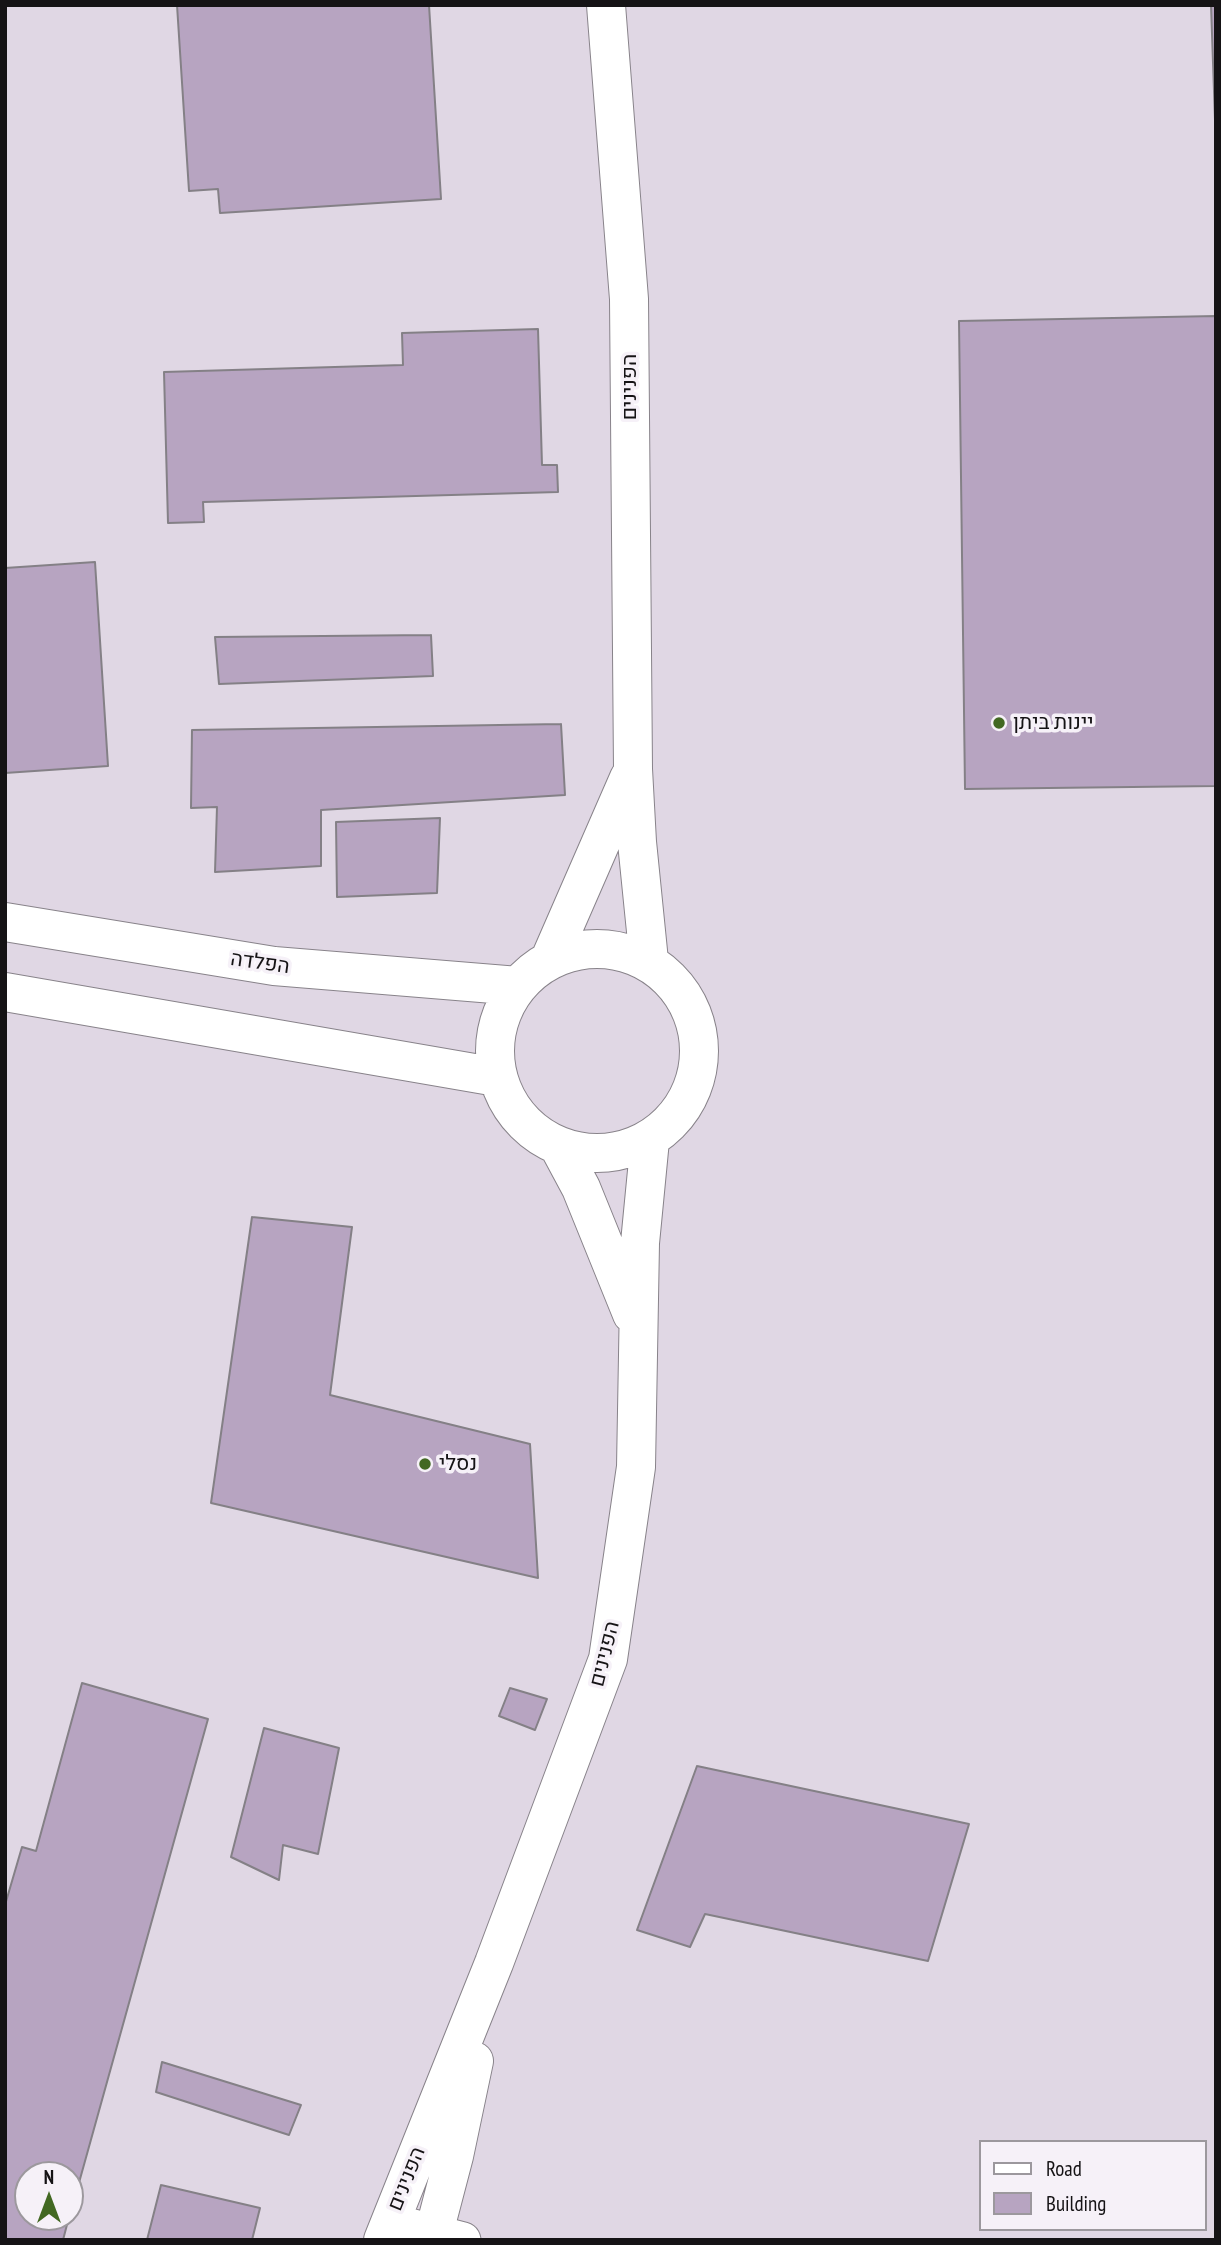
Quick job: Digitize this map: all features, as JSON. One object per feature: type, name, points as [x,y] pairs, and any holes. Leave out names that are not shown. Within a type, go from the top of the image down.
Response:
[{"type":"street","name":"הפנינים","points":[[606,5],[629,299],[633,769],[649,961]]},
{"type":"street","name":"הפנינים","points":[[550,960],[633,769]]},
{"type":"street","name":"הפלדה","points":[[5,922],[274,966],[518,986]]},
{"type":"street","points":[[582,949],[617,950],[649,961],[672,979],[689,1004],[699,1031],[701,1060],[693,1091],[676,1119],[650,1140],[621,1150],[590,1151],[559,1147],[531,1131],[510,1107],[497,1077],[494,1045],[501,1014],[518,986],[550,960],[582,949]]},
{"type":"street","points":[[5,992],[497,1077]]},
{"type":"street","name":"הפנינים","points":[[387,2230],[494,1963],[608,1658],[636,1467],[640,1243],[650,1140]]},
{"type":"street","name":"הפנינים","points":[[559,1147],[581,1188],[638,1329]]},
{"type":"street","name":"הפנינים","points":[[443,2237],[454,2156],[494,1963]]},
{"type":"street","points":[[387,2230],[443,2237]]},
{"type":"shaded area","points":[[5,5],[1216,5],[1216,2240],[5,2240]]},
{"type":"building","points":[[177,5],[429,5],[441,199],[220,213],[218,189],[189,191]]},
{"type":"building","points":[[1211,5],[1216,5],[1216,149]]},
{"type":"building","points":[[1216,316],[1216,786],[965,789],[959,321]]},
{"type":"building","points":[[538,329],[542,465],[557,465],[558,492],[203,502],[204,522],[168,523],[164,372],[403,365],[402,333]]},
{"type":"building","points":[[95,562],[108,766],[5,773],[5,568]]},
{"type":"building","points":[[431,635],[433,676],[219,684],[215,637]]},
{"type":"building","points":[[561,724],[565,795],[321,810],[321,866],[215,872],[217,807],[191,808],[192,730]]},
{"type":"building","points":[[440,818],[437,893],[337,897],[336,822]]},
{"type":"building","points":[[252,1217],[352,1227],[330,1395],[530,1444],[538,1578],[211,1503]]},
{"type":"building","points":[[82,1683],[208,1719],[84,2165],[84,2161],[14,2161],[14,2231],[65,2231],[63,2240],[5,2240],[5,1905],[22,1847],[36,1851]]},
{"type":"building","points":[[510,1688],[547,1699],[535,1730],[499,1716]]},
{"type":"building","points":[[264,1728],[339,1748],[318,1854],[283,1845],[279,1880],[231,1857]]},
{"type":"building","points":[[697,1766],[969,1824],[928,1961],[705,1914],[690,1947],[637,1930]]},
{"type":"building","points":[[162,2062],[301,2105],[289,2135],[156,2092]]},
{"type":"building","points":[[161,2185],[260,2208],[252,2240],[147,2240]]},
{"type":"place","name":"יינות ביתן","points":[[999,723]]},
{"type":"place","name":"נסלי","points":[[425,1464]]}]
